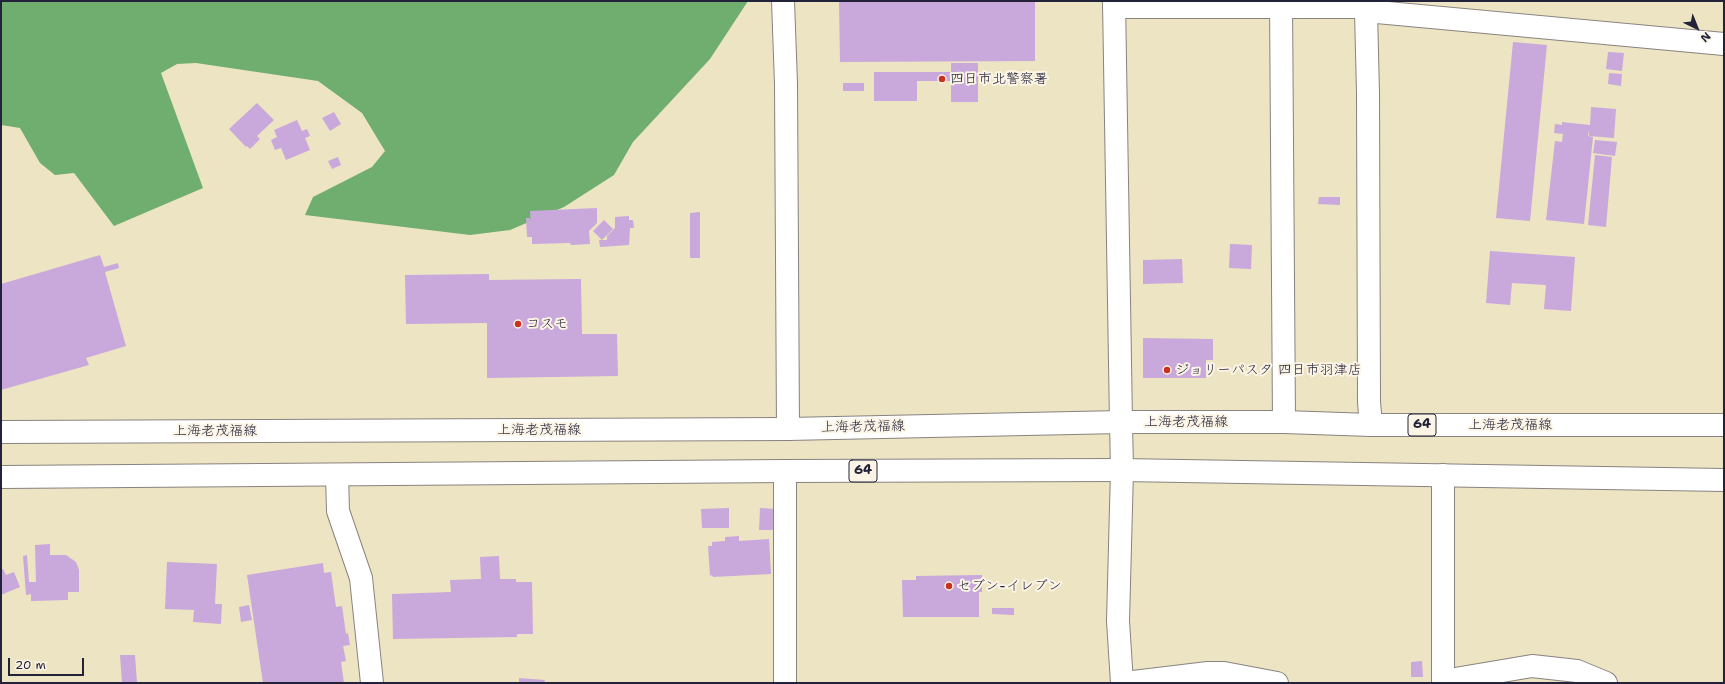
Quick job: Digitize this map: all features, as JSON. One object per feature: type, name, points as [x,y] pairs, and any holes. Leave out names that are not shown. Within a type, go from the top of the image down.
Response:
[{"type":"street","points":[[783,1],[786,84],[788,429]]},
{"type":"street","points":[[1278,683],[1224,673],[1208,673],[1124,683],[1118,621],[1122,470],[1114,4],[1281,4],[1364,6],[1724,44]]},
{"type":"street","points":[[1281,4],[1284,422]]},
{"type":"street","points":[[1364,6],[1368,101],[1370,402],[1372,425]]},
{"type":"street","name":"上海老茂福線","points":[[1,432],[788,429],[1121,422],[1284,422],[1372,425],[1724,425]]},
{"type":"street","name":"64","points":[[1,477],[1122,470],[1724,480]]},
{"type":"street","points":[[785,471],[785,683]]},
{"type":"street","points":[[337,475],[338,511],[361,578],[372,683]]},
{"type":"street","points":[[1443,475],[1440,682],[1532,666],[1577,671],[1603,682]]},
{"type":"green space","points":[[1,1],[748,1],[710,59],[633,142],[614,175],[564,207],[510,230],[470,235],[305,215],[313,197],[372,167],[385,151],[362,113],[318,81],[196,63],[177,64],[161,73],[203,188],[114,226],[74,173],[55,175],[40,163],[20,128],[1,125]]},
{"type":"building","points":[[839,1],[1035,1],[1035,61],[840,62]]},
{"type":"building","points":[[1513,42],[1547,45],[1530,221],[1496,218]]},
{"type":"building","points":[[1608,52],[1624,53],[1622,71],[1606,69]]},
{"type":"building","points":[[951,63],[978,63],[978,102],[951,102],[951,81],[917,81],[917,101],[874,101],[874,72],[951,72]]},
{"type":"building","points":[[1609,73],[1622,74],[1621,86],[1608,84]]},
{"type":"building","points":[[843,83],[864,83],[864,91],[843,91]]},
{"type":"building","points":[[257,103],[274,120],[257,136],[260,139],[250,149],[247,146],[246,147],[229,129]]},
{"type":"building","points":[[1591,107],[1616,109],[1614,138],[1589,136],[1589,130],[1588,136],[1593,137],[1584,224],[1546,220],[1555,141],[1562,142],[1563,134],[1554,133],[1555,124],[1562,125],[1562,122],[1590,125]]},
{"type":"building","points":[[334,112],[341,124],[330,131],[322,118]]},
{"type":"building","points":[[297,120],[302,131],[307,129],[310,136],[305,138],[310,150],[286,160],[281,148],[275,150],[271,140],[277,137],[274,130]]},
{"type":"building","points":[[1595,140],[1617,142],[1615,156],[1593,153]]},
{"type":"building","points":[[1595,155],[1612,157],[1606,227],[1588,225]]},
{"type":"building","points":[[338,157],[341,165],[332,169],[328,161]]},
{"type":"building","points":[[1319,197],[1340,197],[1340,205],[1318,204]]},
{"type":"building","points":[[597,208],[597,223],[589,231],[590,244],[532,244],[532,237],[527,237],[526,218],[530,218],[531,225],[530,211]]},
{"type":"building","points":[[700,212],[700,258],[690,258],[690,213]]},
{"type":"building","points":[[629,216],[629,220],[633,220],[634,228],[630,228],[629,245],[600,247],[599,240],[607,240],[607,236],[615,228],[615,217]]},
{"type":"building","points":[[604,220],[613,229],[602,240],[593,231]]},
{"type":"building","points":[[1230,244],[1252,245],[1251,269],[1229,268]]},
{"type":"building","points":[[1490,251],[1575,257],[1571,311],[1544,309],[1546,285],[1512,283],[1510,305],[1486,303]]},
{"type":"building","points":[[100,255],[104,267],[118,263],[119,268],[105,272],[126,346],[86,358],[89,365],[1,390],[1,284]]},
{"type":"building","points":[[1182,259],[1183,283],[1143,284],[1143,260]]},
{"type":"building","points":[[489,274],[489,280],[581,279],[582,334],[617,334],[618,376],[487,378],[487,323],[406,324],[405,275]]},
{"type":"building","points":[[1143,338],[1213,339],[1213,360],[1206,360],[1206,378],[1143,378]]},
{"type":"building","points":[[729,508],[729,528],[702,528],[701,509]]},
{"type":"building","points":[[760,508],[775,509],[774,530],[759,530]]},
{"type":"building","points":[[739,536],[739,541],[769,539],[771,574],[710,576],[708,546],[712,546],[712,542],[725,541],[725,537]]},
{"type":"building","points":[[50,544],[50,555],[66,555],[76,562],[79,570],[79,592],[68,592],[68,600],[31,601],[31,594],[26,595],[23,556],[27,555],[29,582],[36,582],[35,545]]},
{"type":"building","points":[[499,556],[500,579],[516,579],[516,582],[532,582],[533,634],[517,634],[517,637],[393,639],[392,594],[451,592],[450,580],[481,579],[480,557]]},
{"type":"building","points":[[167,562],[217,564],[215,604],[222,604],[221,624],[193,622],[194,610],[165,609]]},
{"type":"building","points":[[323,563],[324,573],[331,572],[336,607],[342,606],[346,634],[348,633],[350,645],[343,646],[346,661],[341,662],[344,683],[263,683],[247,575]]},
{"type":"building","points":[[1,569],[3,569],[6,575],[14,572],[20,587],[1,595]]},
{"type":"building","points":[[982,575],[982,592],[979,592],[979,617],[903,617],[902,580],[916,580],[916,576]]},
{"type":"building","points":[[249,605],[252,620],[241,622],[239,607]]},
{"type":"building","points":[[992,608],[1014,608],[1014,615],[992,614]]},
{"type":"building","points":[[120,655],[135,655],[137,683],[122,683]]},
{"type":"building","points":[[1422,661],[1423,677],[1411,677],[1411,662]]},
{"type":"building","points":[[519,678],[545,680],[544,683],[519,683]]},
{"type":"place","name":"四日市北警察署","points":[[942,79]]},
{"type":"place","name":"コスモ","points":[[518,324]]},
{"type":"place","name":"ジョリーパスタ 四日市羽津店","points":[[1167,370]]},
{"type":"place","name":"セブン-イレブン","points":[[949,586]]}]
